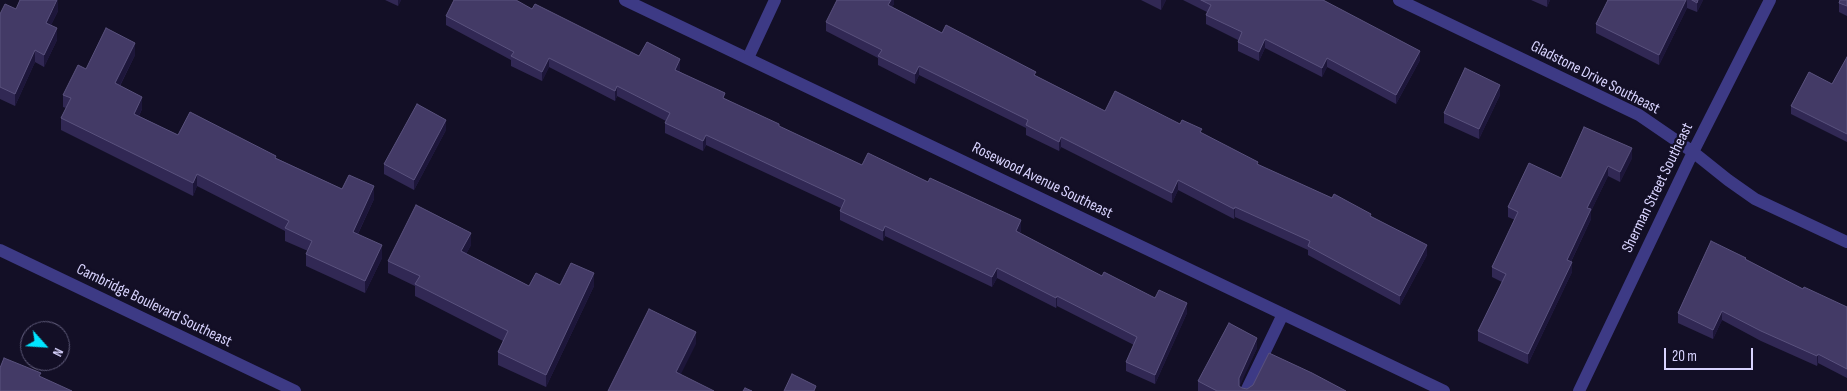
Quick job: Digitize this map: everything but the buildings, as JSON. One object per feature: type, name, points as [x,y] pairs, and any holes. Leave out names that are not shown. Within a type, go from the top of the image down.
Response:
[{"type":"street","name":"Rosewood Avenue Southeast","points":[[625,0],[1444,391]]},
{"type":"street","points":[[748,58],[775,0]]},
{"type":"street","name":"Gladstone Drive Southeast","points":[[1399,0],[1639,115],[1693,152],[1755,199],[1847,242]]},
{"type":"street","name":"Sherman Street Southeast","points":[[1579,391],[1693,152],[1770,0]]},
{"type":"street","name":"Cambridge Boulevard Southeast","points":[[0,250],[295,391]]},
{"type":"street","points":[[1246,391],[1283,314]]}]
